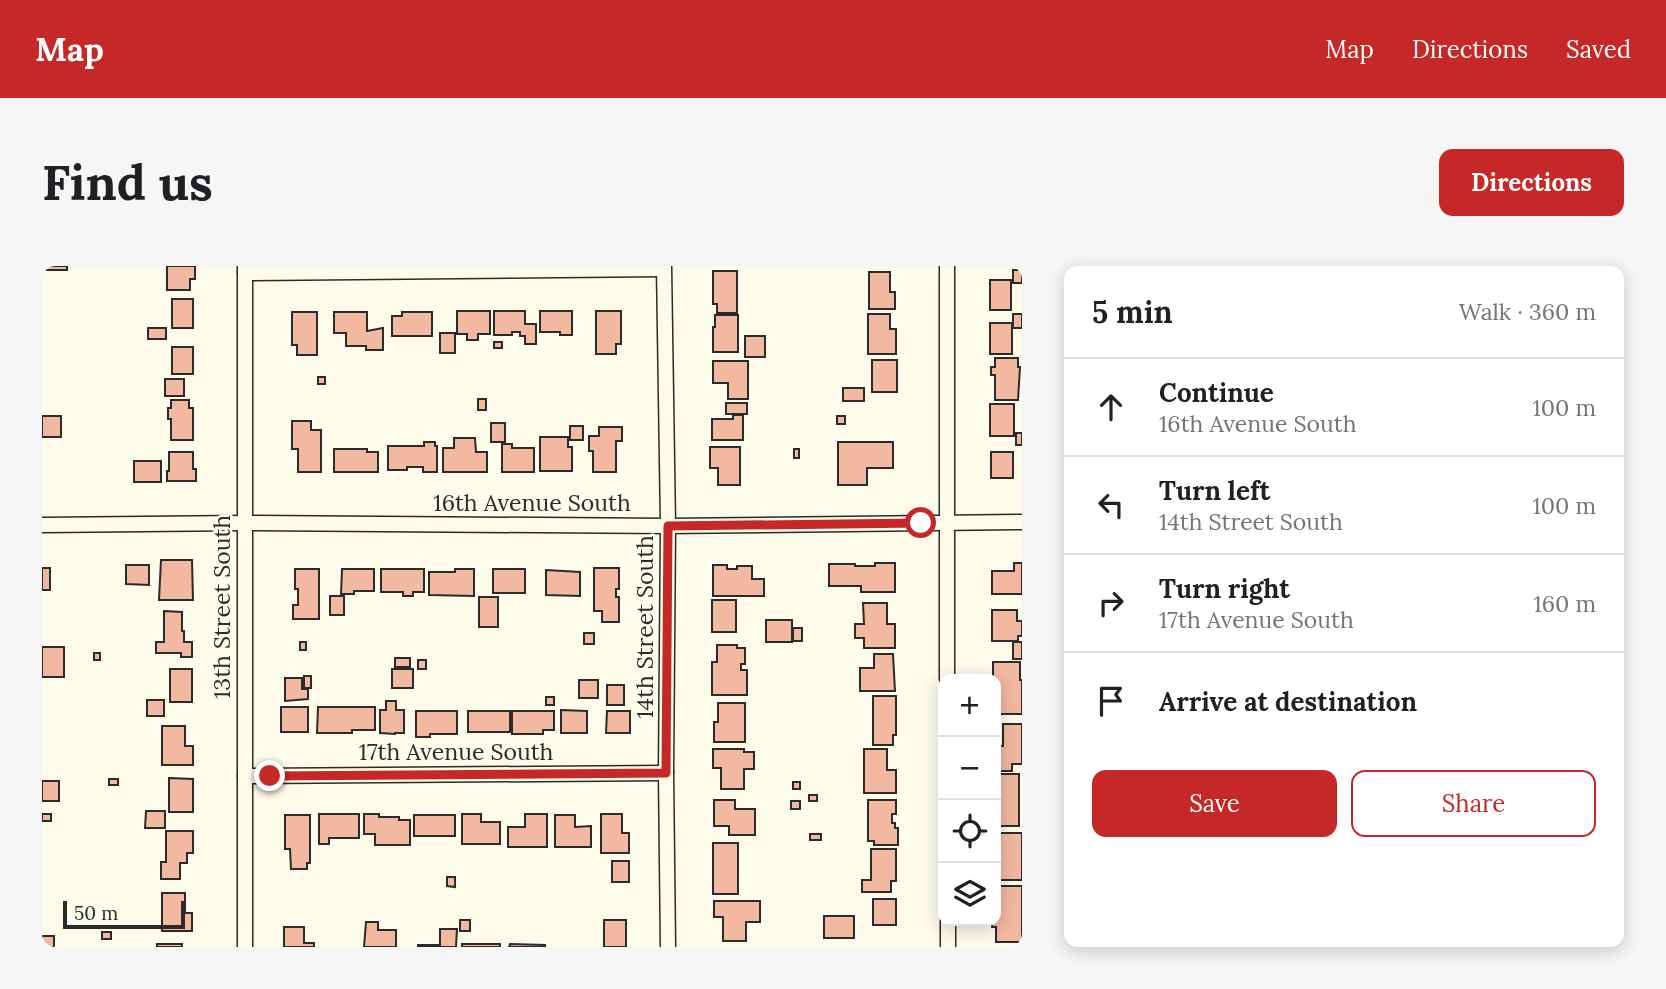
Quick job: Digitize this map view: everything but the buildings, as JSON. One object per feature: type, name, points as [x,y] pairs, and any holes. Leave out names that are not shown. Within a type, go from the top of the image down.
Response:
[{"type":"street","points":[[947,266],[947,674]]},
{"type":"street","points":[[245,270],[664,267]]},
{"type":"street","name":"14th Street South","points":[[664,267],[668,526],[668,947]]},
{"type":"street","name":"13th Street South","points":[[245,270],[245,947]]},
{"type":"street","name":"16th Avenue South","points":[[42,525],[245,523],[668,526],[1022,522]]},
{"type":"street","name":"17th Avenue South","points":[[245,776],[666,773]]},
{"type":"street","points":[[948,926],[948,947]]},
{"type":"route","points":[[270,776],[666,773],[668,526],[921,523]]}]
